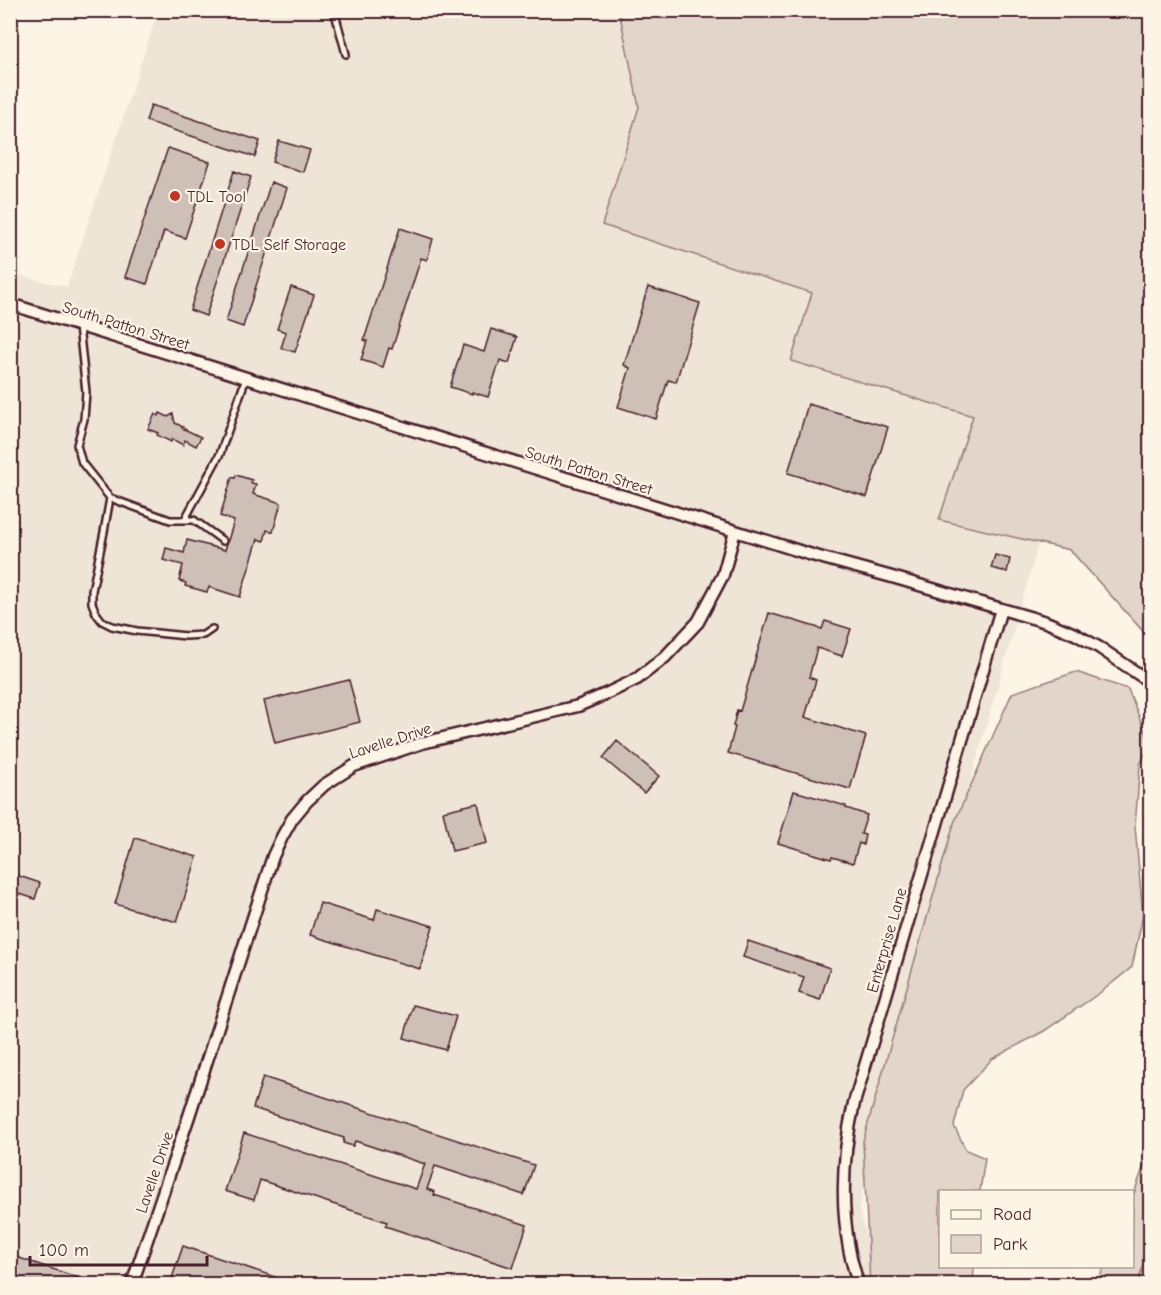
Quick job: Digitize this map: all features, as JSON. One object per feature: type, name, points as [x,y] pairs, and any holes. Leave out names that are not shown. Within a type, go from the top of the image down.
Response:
[{"type":"street","name":"South Patton Street","points":[[10,304],[812,555],[1046,622],[1100,648],[1150,682]]},
{"type":"street","name":"Lavelle Drive","points":[[132,1284],[273,856],[292,819],[307,801],[333,778],[365,762],[422,743],[578,706],[638,679],[665,657],[698,622],[723,574],[735,531]]},
{"type":"street","name":"Enterprise Lane","points":[[858,1284],[849,1251],[843,1192],[848,1130],[854,1103],[1001,609]]},
{"type":"lane","points":[[334,10],[346,54]]},
{"type":"lane","points":[[79,326],[86,392],[84,419],[77,445],[82,463],[110,498],[170,520],[195,520],[223,541]]},
{"type":"lane","points":[[185,519],[220,454],[246,378]]},
{"type":"lane","points":[[110,498],[92,591],[92,603],[102,621],[112,627],[186,636],[202,635],[212,629]]},
{"type":"shaded area","points":[[158,11],[619,11],[639,106],[602,225],[812,293],[791,361],[973,415],[939,519],[1039,542],[884,1083],[859,1210],[880,1284],[11,1284],[10,273],[67,287]]},
{"type":"green space","points":[[619,11],[1150,11],[1150,639],[1070,550],[939,520],[973,416],[791,361],[812,293],[602,225],[639,107]]},
{"type":"green space","points":[[1076,672],[1128,689],[1150,744],[1140,765],[1135,826],[1143,915],[1132,967],[1101,992],[1044,1031],[992,1059],[963,1090],[954,1126],[966,1150],[985,1158],[980,1190],[939,1190],[939,1268],[974,1268],[973,1284],[870,1284],[863,1141],[954,823],[1012,693]]},
{"type":"green space","points":[[1150,1149],[1150,1245],[1138,1284],[1097,1284],[1104,1268],[1134,1268],[1134,1193]]},
{"type":"building","points":[[151,105],[260,141],[255,157],[146,121]]},
{"type":"building","points":[[279,141],[310,150],[303,172],[272,162]]},
{"type":"building","name":"TDL Tool","points":[[168,148],[210,162],[185,238],[164,231],[147,284],[125,277]]},
{"type":"building","name":"TDL Self Storage","points":[[234,171],[251,177],[206,316],[190,310]]},
{"type":"building","name":"TDL Self Storage","points":[[271,182],[287,188],[243,327],[226,321]]},
{"type":"building","points":[[400,228],[433,239],[427,260],[421,258],[392,349],[389,348],[383,367],[361,360],[367,341],[364,340]]},
{"type":"building","points":[[291,287],[314,295],[295,352],[281,348],[286,332],[277,329]]},
{"type":"building","points":[[648,287],[700,303],[676,382],[668,380],[656,419],[618,407],[630,368],[624,365]]},
{"type":"building","points":[[491,329],[517,337],[509,363],[500,360],[488,397],[450,387],[463,345],[484,352]]},
{"type":"building","points":[[808,404],[888,427],[867,497],[788,473]]},
{"type":"building","points":[[160,413],[168,417],[173,414],[175,423],[201,437],[196,446],[185,440],[183,445],[172,439],[171,442],[148,429],[155,414],[159,416]]},
{"type":"building","points":[[236,475],[252,480],[251,483],[256,484],[253,494],[281,503],[273,532],[267,530],[264,541],[258,539],[240,597],[209,587],[207,592],[185,586],[186,583],[179,581],[183,565],[163,560],[166,548],[184,553],[187,540],[225,550],[234,521],[220,516],[232,477],[235,478]]},
{"type":"building","points":[[995,555],[1010,559],[1007,572],[991,568]]},
{"type":"building","points":[[769,613],[822,629],[825,621],[851,629],[842,656],[817,648],[809,677],[816,680],[805,717],[866,736],[850,789],[728,753],[737,710],[740,711]]},
{"type":"building","points":[[349,680],[360,722],[275,743],[264,701]]},
{"type":"building","points":[[617,741],[659,776],[644,793],[603,758]]},
{"type":"building","points":[[794,791],[846,806],[846,808],[867,815],[861,834],[865,835],[863,845],[859,843],[853,863],[832,857],[831,859],[778,843]]},
{"type":"building","points":[[478,803],[487,843],[452,851],[443,811]]},
{"type":"building","points":[[135,838],[197,857],[177,922],[115,904]]},
{"type":"building","points":[[16,875],[40,883],[35,899],[11,891]]},
{"type":"building","points":[[320,903],[374,920],[377,909],[433,926],[420,969],[310,935]]},
{"type":"building","points":[[748,941],[830,968],[820,1000],[799,993],[804,977],[743,957]]},
{"type":"building","points":[[413,1005],[456,1016],[446,1050],[404,1038]]},
{"type":"building","points":[[263,1077],[534,1165],[524,1195],[435,1166],[427,1189],[435,1192],[434,1195],[527,1225],[513,1268],[385,1226],[387,1222],[260,1180],[254,1200],[225,1191],[244,1133],[416,1189],[425,1164],[355,1141],[353,1146],[343,1143],[344,1138],[253,1108]]},
{"type":"building","points":[[183,1246],[293,1283],[170,1284]]},
{"type":"building","points":[[10,1255],[95,1283],[95,1284],[10,1284]]},
{"type":"place","name":"TDL Tool","points":[[175,196]]},
{"type":"place","name":"TDL Self Storage","points":[[220,244]]}]
